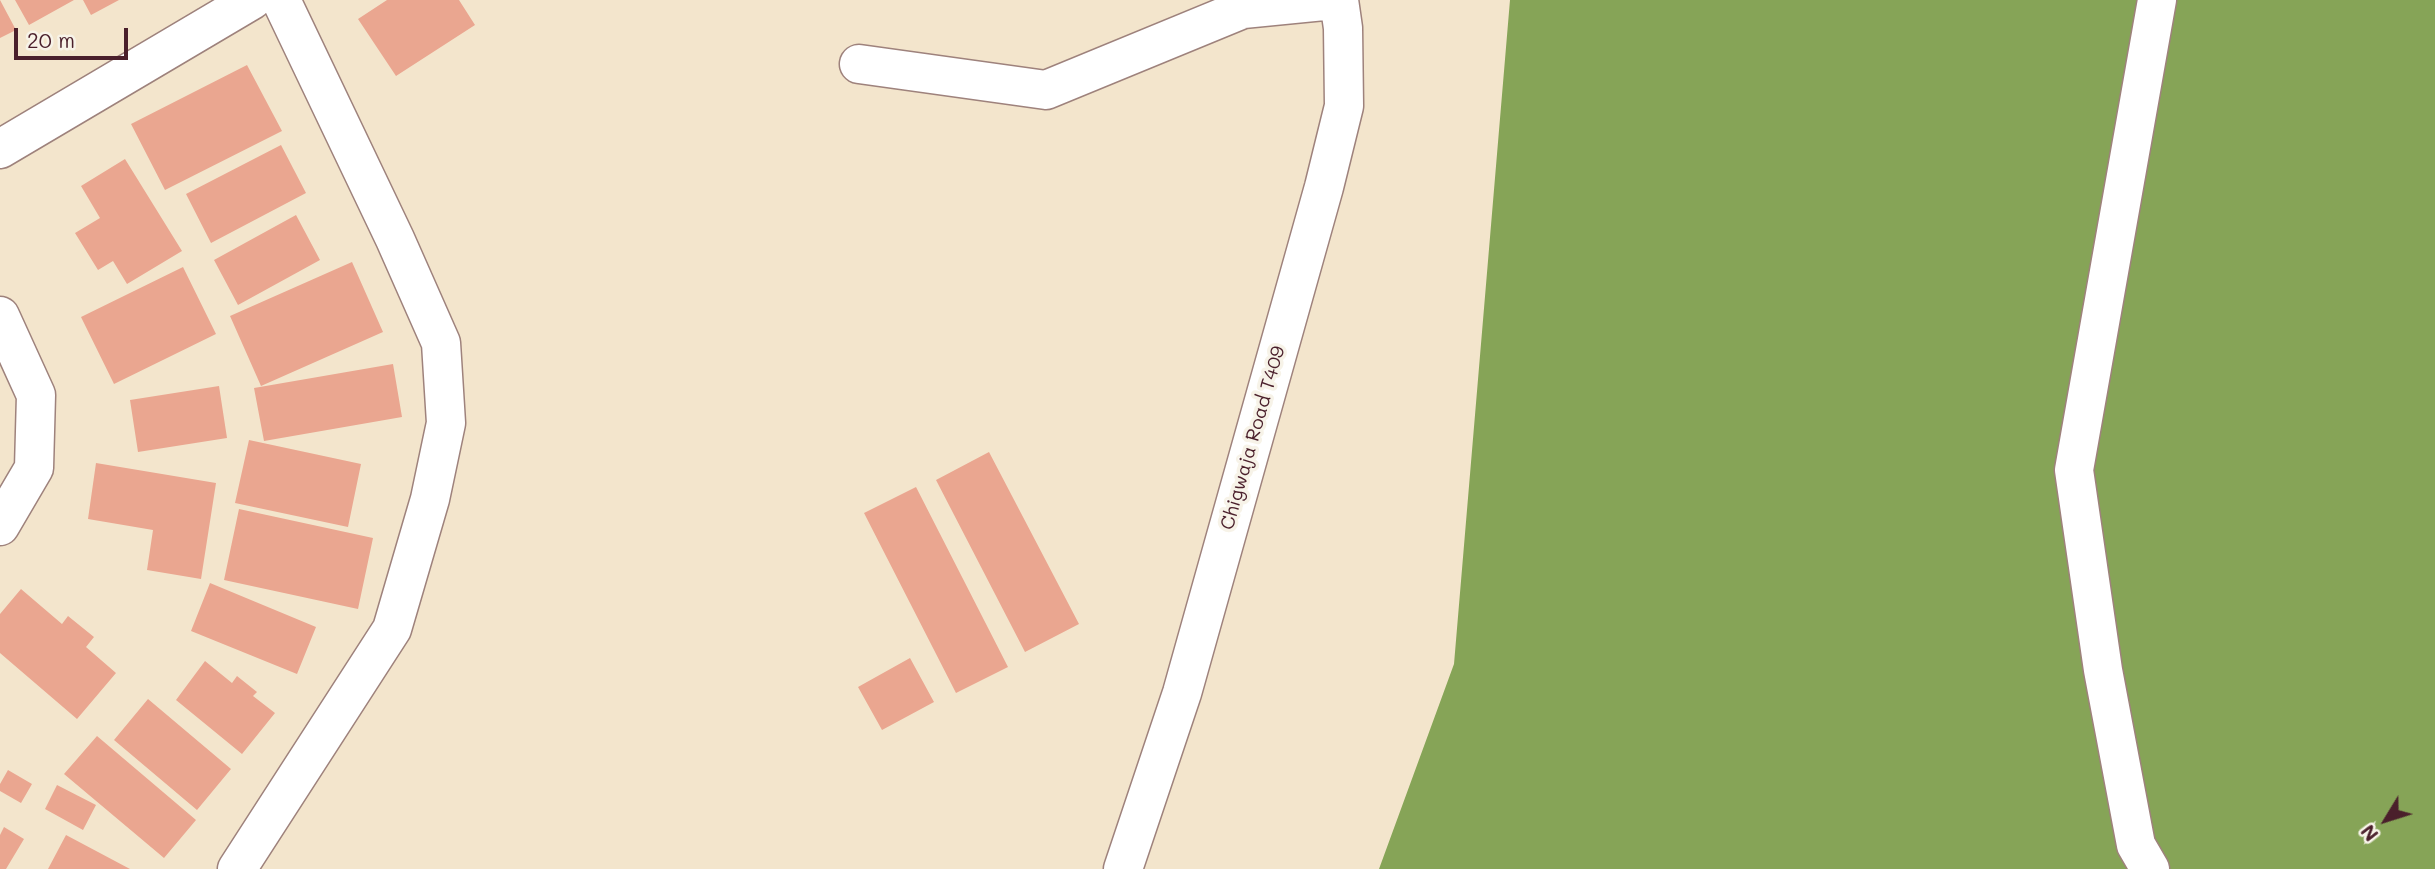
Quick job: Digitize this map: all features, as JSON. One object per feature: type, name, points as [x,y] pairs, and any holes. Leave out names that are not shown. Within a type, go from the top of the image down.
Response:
[{"type":"street","points":[[0,149],[253,0]]},
{"type":"street","points":[[237,869],[393,629],[430,499],[446,423],[441,343],[395,239],[281,0]]},
{"type":"street","points":[[859,64],[1046,90],[1243,9],[1336,0]]},
{"type":"street","name":"Chigwaja Road T409","points":[[1123,869],[1182,693],[1341,120],[1344,106],[1343,28],[1336,0]]},
{"type":"street","points":[[2139,861],[2104,670],[2074,470],[2157,0]]},
{"type":"street","points":[[0,316],[36,395],[34,468],[0,526]]},
{"type":"green space","points":[[1510,0],[2435,0],[2435,869],[1379,869],[1454,664]]},
{"type":"building","points":[[0,0],[16,30],[0,38]]},
{"type":"building","points":[[15,0],[74,0],[29,25]]},
{"type":"building","points":[[83,0],[119,0],[91,15]]},
{"type":"building","points":[[387,0],[459,0],[475,25],[396,76],[358,19]]},
{"type":"building","points":[[247,65],[282,131],[165,190],[131,124]]},
{"type":"building","points":[[281,145],[306,193],[211,243],[186,194]]},
{"type":"building","points":[[125,159],[182,251],[127,284],[113,261],[98,270],[75,233],[100,218],[81,186]]},
{"type":"building","points":[[296,215],[320,260],[238,305],[214,260]]},
{"type":"building","points":[[352,262],[383,332],[261,386],[230,316]]},
{"type":"building","points":[[183,267],[216,334],[114,384],[81,317]]},
{"type":"building","points":[[393,364],[402,417],[264,441],[254,388]]},
{"type":"building","points":[[219,386],[227,438],[138,452],[130,400]]},
{"type":"building","points":[[249,440],[361,464],[348,527],[235,503]]},
{"type":"building","points":[[989,452],[1079,624],[1025,652],[936,480]]},
{"type":"building","points":[[96,463],[216,483],[201,579],[147,570],[153,530],[88,519]]},
{"type":"building","points":[[916,487],[1008,667],[956,693],[864,513]]},
{"type":"building","points":[[239,509],[373,538],[358,609],[224,580]]},
{"type":"building","points":[[210,583],[316,627],[297,674],[191,631]]},
{"type":"building","points":[[21,589],[62,624],[68,616],[94,637],[86,647],[116,673],[77,719],[0,653],[0,614]]},
{"type":"building","points":[[910,658],[934,702],[882,730],[858,687]]},
{"type":"building","points":[[205,661],[232,683],[237,676],[257,692],[253,696],[275,713],[242,754],[176,700]]},
{"type":"building","points":[[148,699],[231,769],[197,810],[114,740]]},
{"type":"building","points":[[97,736],[196,820],[164,858],[64,774]]},
{"type":"building","points":[[8,770],[32,784],[21,803],[0,791],[0,784]]},
{"type":"building","points":[[57,785],[96,805],[83,830],[45,809]]},
{"type":"building","points":[[4,827],[24,839],[6,869],[0,869],[0,835]]},
{"type":"building","points":[[66,835],[130,869],[48,869]]}]
